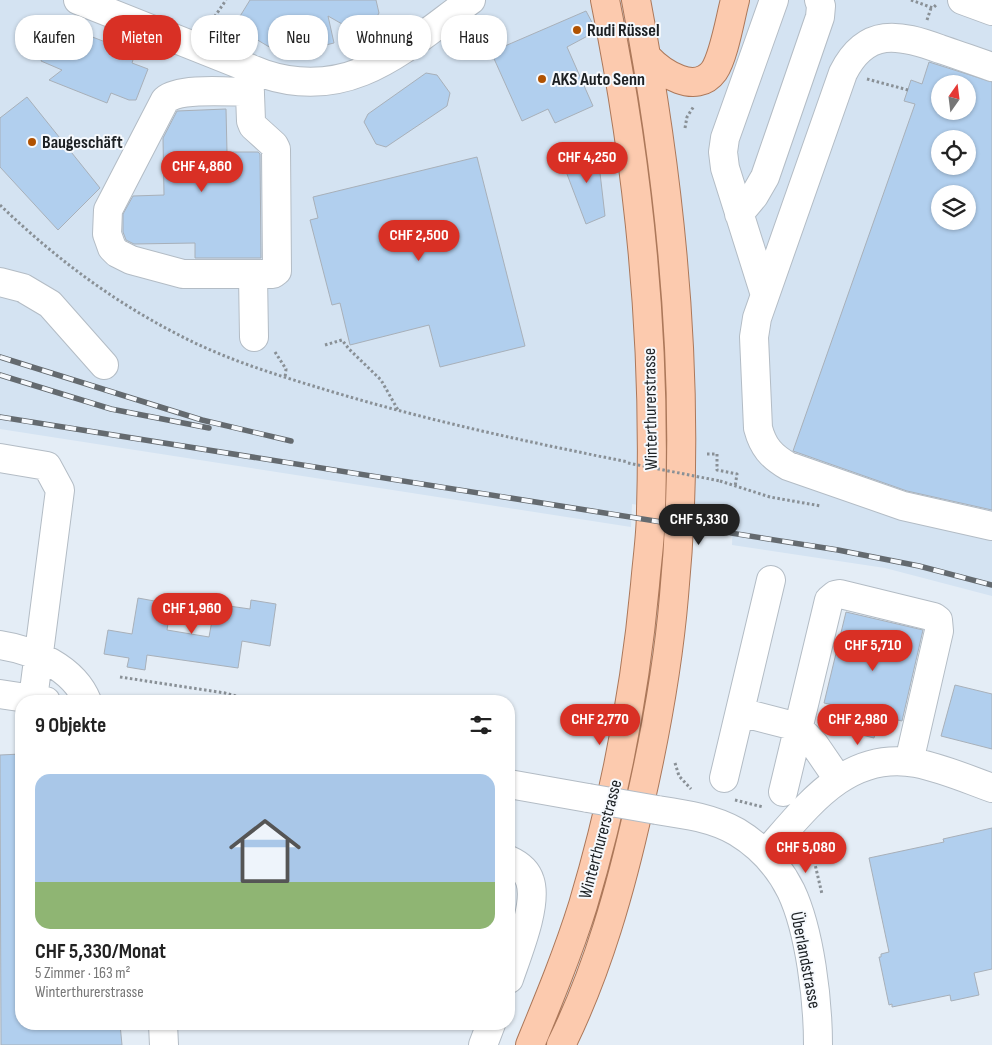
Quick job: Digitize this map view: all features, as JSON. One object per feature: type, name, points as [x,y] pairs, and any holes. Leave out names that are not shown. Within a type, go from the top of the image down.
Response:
[{"type":"main road","name":"Winterthurerstrasse","points":[[530,1045],[557,979],[582,906],[617,774],[629,710],[640,633],[651,513],[649,352],[642,251],[633,168],[618,68],[605,0]]},
{"type":"main road","name":"Winterthurerstrasse","points":[[561,1045],[574,1018],[612,911],[632,837],[659,712],[668,650],[677,559],[681,442],[677,332],[667,206],[647,57],[636,0]]},
{"type":"main road","points":[[655,0],[657,16],[647,57],[656,67],[677,79],[694,81],[709,76],[714,70],[719,59],[735,0]]},
{"type":"main road","points":[[572,1045],[574,1018]]},
{"type":"street","points":[[78,0],[249,80]]},
{"type":"street","points":[[249,80],[252,124],[276,149],[277,271],[273,274],[253,275],[182,274],[131,260],[117,253],[108,241],[106,226],[106,218],[111,202],[165,100],[183,92],[249,80],[278,78],[304,82],[353,76],[367,71],[393,56],[471,0]]},
{"type":"street","points":[[765,295],[724,168],[724,145],[774,0]]},
{"type":"street","points":[[739,214],[754,196],[765,177],[820,18],[819,0]]},
{"type":"street","points":[[962,0],[992,11]]},
{"type":"street","points":[[992,67],[902,37],[874,41],[860,49],[853,56],[844,73],[765,295],[757,318],[754,337],[758,428],[766,450],[775,459],[788,466],[888,501],[992,526]]},
{"type":"street","points":[[253,275],[254,337]]},
{"type":"street","points":[[0,282],[23,288],[50,304],[104,365]]},
{"type":"street","points":[[0,458],[47,466],[60,490],[39,656],[39,695]]},
{"type":"street","points":[[724,778],[771,580]]},
{"type":"street","points":[[783,792],[829,600],[835,594],[934,617],[938,620],[939,631],[909,762]]},
{"type":"street","points":[[0,645],[39,656],[55,665],[69,676],[83,690],[85,695]]},
{"type":"street","points":[[0,694],[15,696]]},
{"type":"street","points":[[740,712],[798,727],[814,744],[838,780]]},
{"type":"street","points":[[765,854],[800,815],[838,780],[857,769],[872,764],[889,761],[909,762],[928,766],[992,788]]},
{"type":"street","name":"Überlandstrasse","points":[[515,785],[695,816],[724,826],[745,838],[765,854],[789,888],[802,924],[812,976],[818,1023],[818,1045]]},
{"type":"street","points":[[515,864],[526,871],[531,882],[532,898],[529,917],[515,961]]},
{"type":"street","points":[[163,1030],[164,1045]]},
{"type":"street","points":[[483,1045],[489,1030]]},
{"type":"path","points":[[911,0],[931,8]]},
{"type":"path","points":[[928,16],[931,8],[935,7],[939,0]]},
{"type":"path","points":[[0,205],[47,248],[85,278],[123,304],[178,335],[222,355],[277,375],[398,410],[510,438],[720,481]]},
{"type":"path","points":[[325,345],[342,340],[381,380],[398,410]]},
{"type":"path","points":[[707,454],[717,454],[717,470],[737,474],[735,487]]},
{"type":"path","points":[[120,677],[232,695]]},
{"type":"shaded area","points":[[0,0],[962,0],[992,11],[992,596],[885,568],[732,545],[733,520],[632,504],[631,527],[0,429]]},
{"type":"building","points":[[250,0],[376,0],[379,13],[378,15],[338,15],[338,22],[328,15],[268,15],[268,46],[258,40],[258,15],[241,15]]},
{"type":"building","name":"AKS Auto Senn","points":[[586,11],[595,32],[567,47],[593,106],[555,123],[548,109],[522,121],[495,60],[507,60],[507,45]]},
{"type":"building","points":[[328,16],[334,43],[328,44]]},
{"type":"building","points":[[93,37],[103,41],[103,60],[133,60],[132,63],[148,69],[136,100],[129,100],[111,93],[107,103],[49,80],[62,70],[41,61],[93,60]]},
{"type":"building","points":[[929,62],[970,75],[931,75],[931,120],[976,120],[976,77],[992,82],[992,510],[907,491],[793,451],[915,104],[904,101],[911,80],[922,84]]},
{"type":"building","points":[[426,73],[437,75],[450,93],[447,106],[386,147],[376,144],[364,122],[368,114]]},
{"type":"building","name":"Baugeschäft","points":[[27,97],[100,188],[58,230],[0,167],[0,118]]},
{"type":"building","points":[[226,109],[227,152],[258,152],[260,154],[261,258],[195,258],[195,243],[134,244],[126,240],[123,232],[123,214],[133,196],[164,195],[163,138],[177,111]]},
{"type":"building","points":[[597,147],[605,216],[586,224],[562,161]]},
{"type":"building","points":[[477,157],[525,346],[440,367],[429,325],[350,345],[340,303],[332,305],[310,220],[318,218],[313,197]]},
{"type":"building","points":[[138,598],[171,604],[167,630],[209,637],[215,604],[250,609],[251,600],[276,604],[270,646],[242,641],[238,668],[147,655],[145,670],[127,667],[129,658],[104,654],[108,630],[132,634]]},
{"type":"building","points":[[846,612],[923,630],[902,721],[880,716],[874,738],[842,730],[847,708],[824,703]]},
{"type":"building","points":[[955,685],[992,694],[992,749],[941,736]]},
{"type":"building","points":[[15,754],[15,1030],[121,1030],[122,1045],[1,1045],[0,755]]},
{"type":"building","points":[[992,828],[992,969],[974,973],[979,995],[951,1001],[950,995],[892,1007],[892,1004],[889,1005],[879,957],[881,957],[881,954],[889,952],[869,858],[944,842],[943,839]]},
{"type":"railway","points":[[0,357],[202,420],[291,441]]},
{"type":"railway","points":[[0,375],[111,409],[209,428]]},
{"type":"railway","points":[[0,417],[838,550],[919,566],[992,585]]},
{"type":"place","name":"Rudi Rüssel","points":[[577,30]]},
{"type":"place","name":"AKS Auto Senn","points":[[542,79]]},
{"type":"place","name":"Baugeschäft","points":[[32,142]]}]
